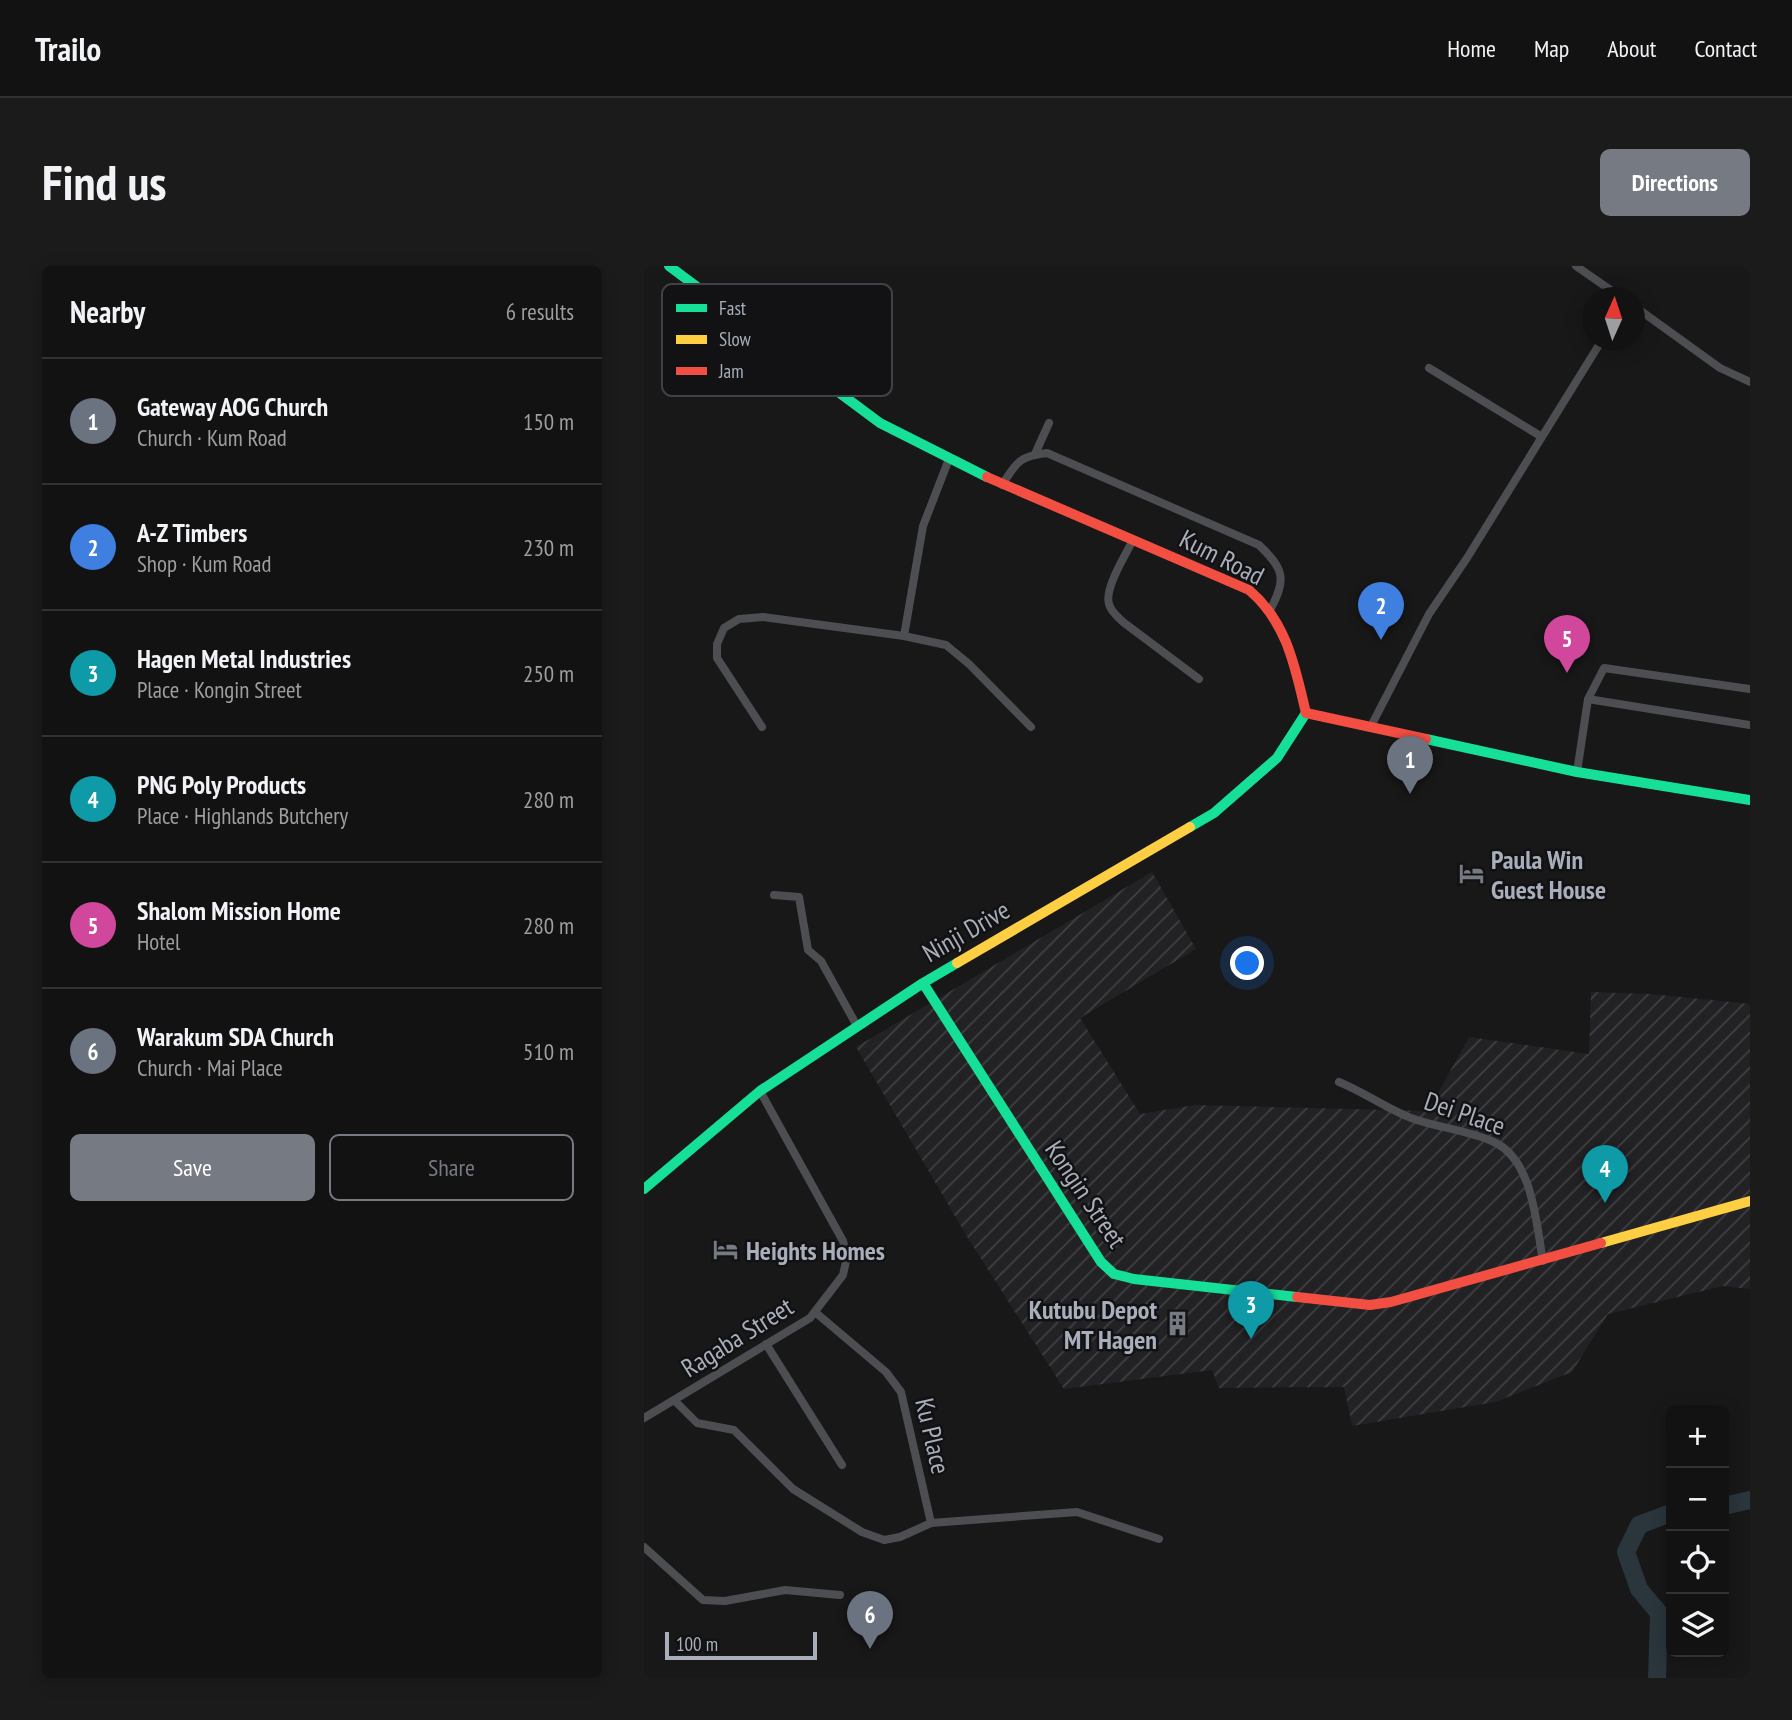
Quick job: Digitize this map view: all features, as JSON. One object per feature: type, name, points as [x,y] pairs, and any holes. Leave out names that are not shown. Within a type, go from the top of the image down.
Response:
[{"type":"street","name":"Kum Road","points":[[670,266],[694,284]]},
{"type":"street","points":[[1576,266],[1606,287]]},
{"type":"street","points":[[1645,314],[1720,368],[1750,382]]},
{"type":"street","points":[[1370,728],[1429,614],[1467,558],[1596,350]]},
{"type":"street","points":[[1429,368],[1542,437]]},
{"type":"street","name":"Kum Road","points":[[844,396],[880,423],[1002,485],[1249,590],[1270,610],[1294,664],[1306,713]]},
{"type":"street","points":[[1035,454],[1049,423]]},
{"type":"street","points":[[1002,485],[1016,463],[1027,455],[1047,453],[1259,545],[1276,561],[1281,577],[1279,594],[1270,610]]},
{"type":"street","points":[[904,636],[923,526],[949,459]]},
{"type":"street","points":[[1133,540],[1109,590],[1108,603],[1114,614],[1123,622],[1199,679]]},
{"type":"street","points":[[762,727],[717,658],[717,644],[724,628],[739,619],[763,617],[904,636],[946,645],[969,664],[1031,727]]},
{"type":"street","points":[[1577,772],[1588,699],[1604,668],[1750,689]]},
{"type":"street","points":[[1588,699],[1750,725]]},
{"type":"street","points":[[1306,713],[1577,772],[1750,800]]},
{"type":"street","name":"Ninji Drive","points":[[644,1189],[760,1091],[857,1026],[923,983],[1213,813],[1277,758],[1306,713]]},
{"type":"street","points":[[774,895],[799,898],[808,950],[821,961],[857,1026]]},
{"type":"street","name":"Kongin Street","points":[[923,983],[1096,1254],[1114,1274],[1135,1279],[1370,1305],[1391,1302],[1543,1261],[1750,1201]]},
{"type":"street","name":"Dei Place","points":[[1339,1082],[1410,1118],[1493,1141],[1509,1150],[1527,1181],[1543,1261]]},
{"type":"street","name":"Ragaba Street","points":[[644,1418],[810,1318],[843,1275],[847,1256],[843,1241],[760,1091]]},
{"type":"street","name":"Ku Place","points":[[815,1312],[886,1372],[901,1392],[931,1523]]},
{"type":"street","points":[[766,1344],[842,1465]]},
{"type":"street","points":[[675,1401],[697,1423],[734,1430],[793,1489],[862,1532],[884,1540],[900,1537],[931,1523],[1077,1512],[1159,1539]]},
{"type":"street","points":[[644,1547],[703,1600],[725,1601],[785,1590],[839,1595]]},
{"type":"shaded area","points":[[1152,872],[1196,949],[1080,1018],[1140,1114],[1195,1105],[1428,1111],[1469,1037],[1589,1054],[1591,992],[1651,994],[1750,1004],[1750,1289],[1723,1286],[1608,1314],[1572,1372],[1495,1402],[1352,1426],[1344,1387],[1219,1388],[1212,1370],[1064,1389],[966,1235],[856,1047]]},
{"type":"waterway","points":[[1729,1505],[1750,1500]]},
{"type":"waterway","points":[[1657,1678],[1659,1613],[1639,1589],[1626,1552],[1639,1525],[1666,1515]]},
{"type":"traffic: fast","points":[[669,266],[693,284]]},
{"type":"traffic: fast","points":[[844,396],[880,423],[987,477]]},
{"type":"traffic: fast","points":[[1190,827],[1214,813],[1277,758],[1306,713]]},
{"type":"traffic: fast","points":[[1426,739],[1577,772],[1750,800]]},
{"type":"traffic: fast","points":[[644,1189],[760,1091],[957,963]]},
{"type":"traffic: fast","points":[[923,983],[1101,1262],[1114,1274],[1134,1279],[1297,1297]]},
{"type":"traffic: slow","points":[[957,963],[1190,827]]},
{"type":"traffic: slow","points":[[1601,1243],[1750,1201]]},
{"type":"traffic: jam","points":[[987,477],[1249,590],[1272,616],[1288,646],[1306,713],[1426,739]]},
{"type":"traffic: jam","points":[[1297,1297],[1370,1305],[1391,1302],[1601,1243]]},
{"type":"place","name":"A-Z Timbers","points":[[1381,640]]},
{"type":"place","name":"Shalom Mission Home","points":[[1567,673]]},
{"type":"place","name":"Gateway AOG Church","points":[[1410,794]]},
{"type":"place","name":"Paula Win Guest House","points":[[1471,874]]},
{"type":"place","name":"PNG Poly Products","points":[[1605,1203]]},
{"type":"place","name":"Heights Homes","points":[[726,1250]]},
{"type":"place","name":"Kutubu Depot MT Hagen","points":[[1177,1324]]},
{"type":"place","name":"Hagen Metal Industries","points":[[1251,1339]]},
{"type":"place","name":"Warakum SDA Church","points":[[870,1649]]}]
